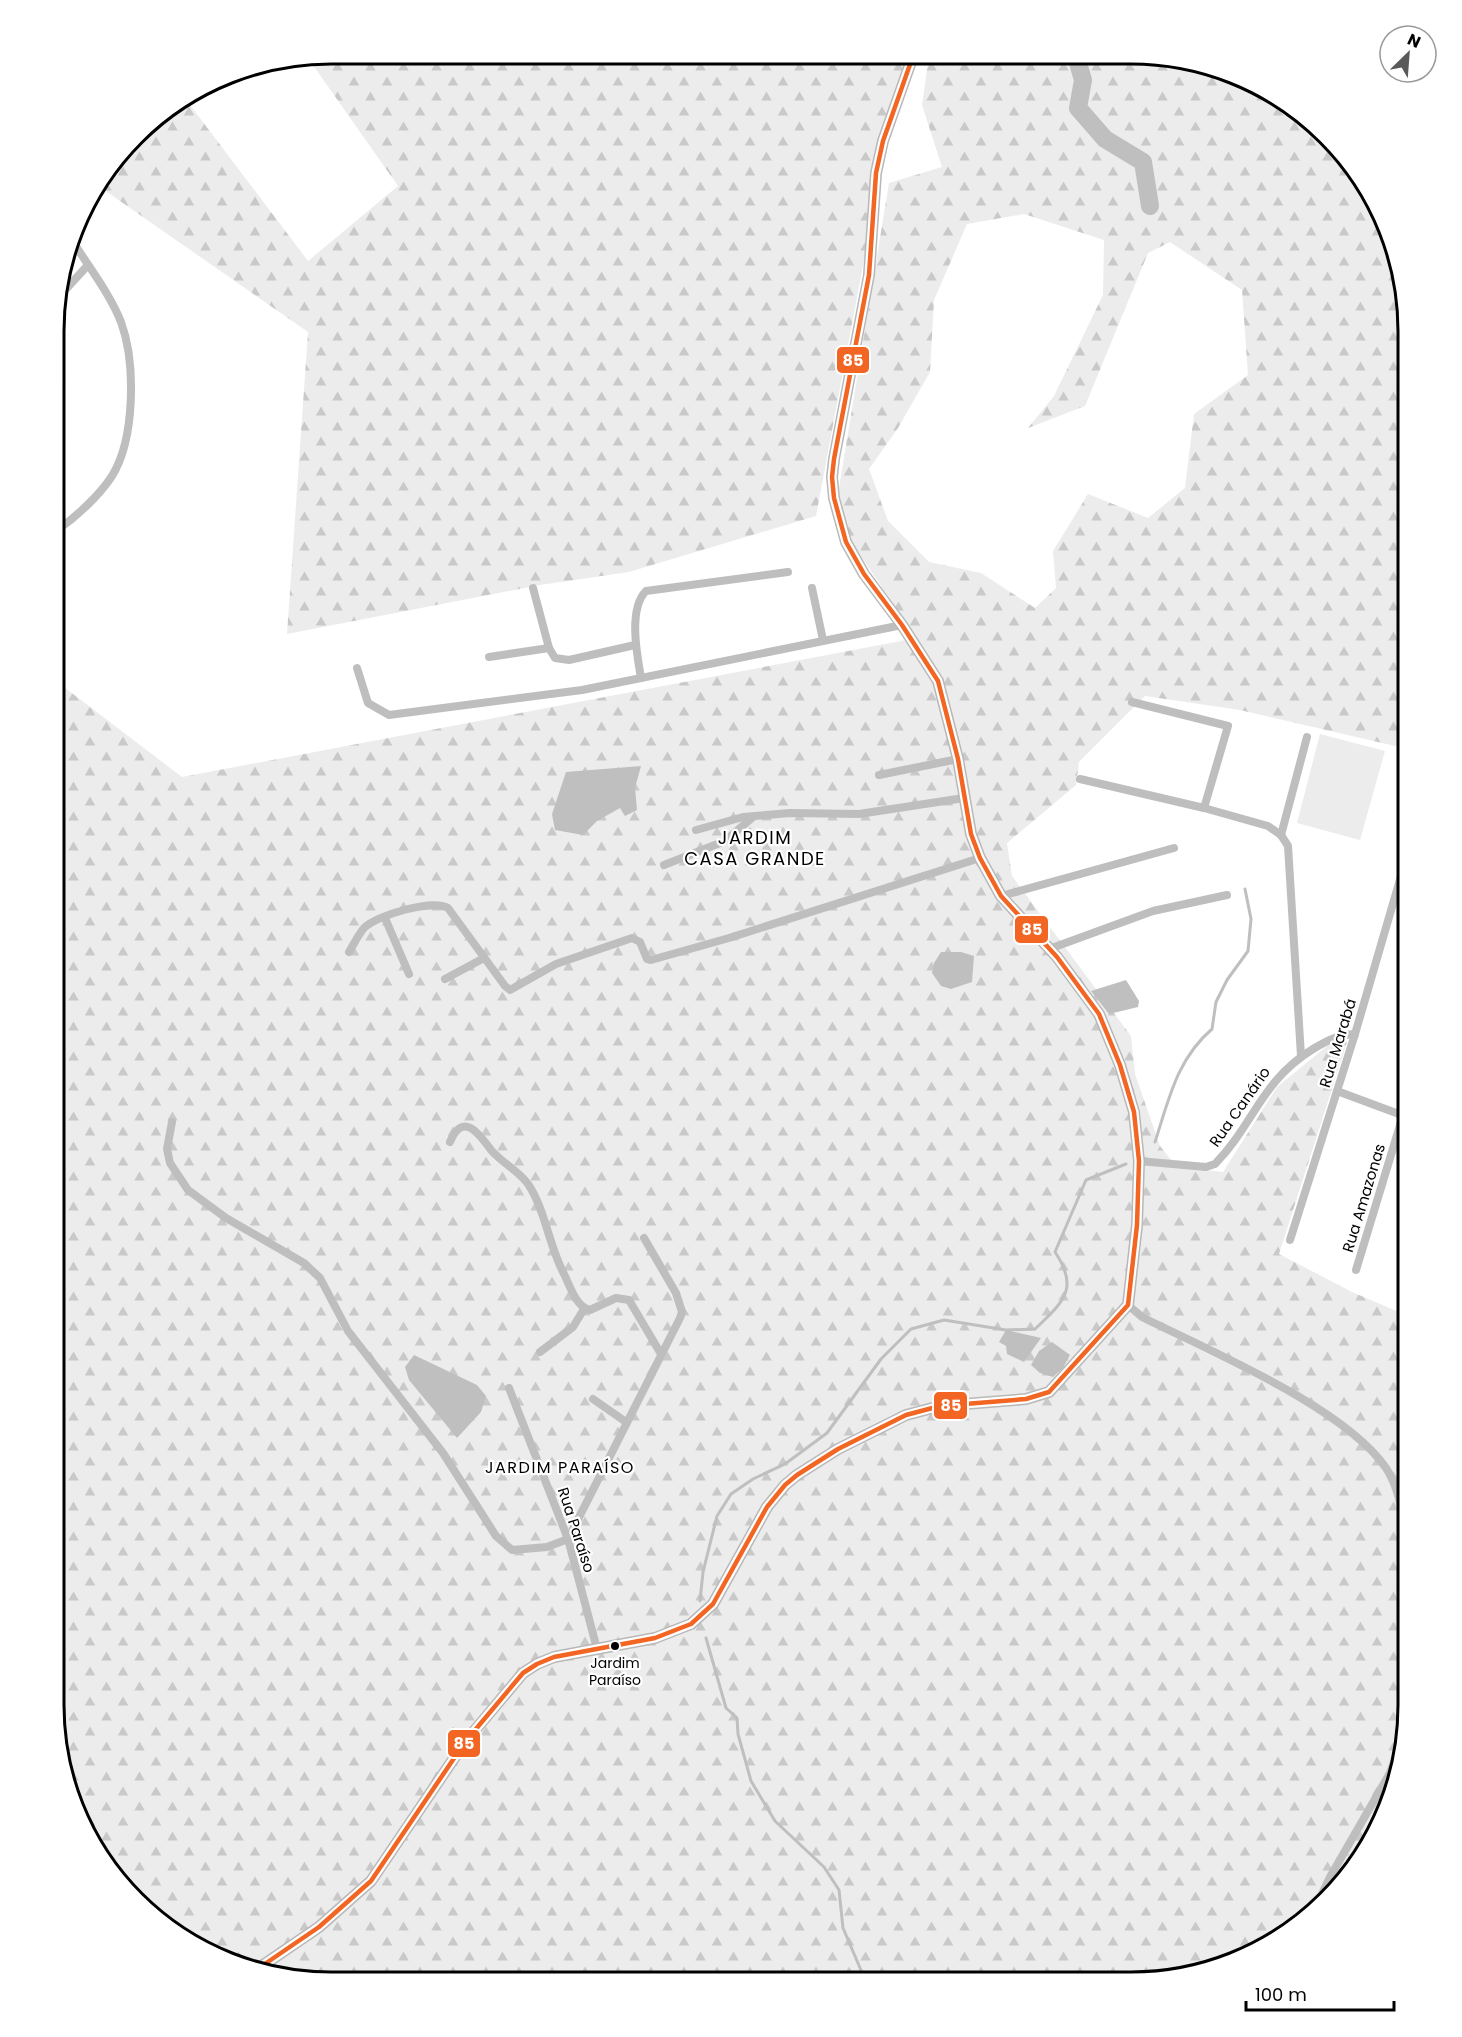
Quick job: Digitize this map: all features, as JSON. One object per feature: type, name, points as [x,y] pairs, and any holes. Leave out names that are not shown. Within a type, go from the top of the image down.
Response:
[{"type":"main road","points":[[265,1964],[319,1927],[371,1881],[465,1742],[523,1673],[537,1664],[554,1658],[664,1636],[684,1628],[706,1612],[735,1569],[767,1507],[785,1485],[804,1470],[906,1414],[940,1406],[1026,1398],[1049,1392],[1128,1305],[1137,1225],[1139,1161],[1129,1093],[1103,1024],[1077,982],[1001,896],[980,858],[938,681],[902,625],[864,574],[846,542],[837,516],[832,477],[868,275],[876,173],[883,141],[910,64]]},
{"type":"street","points":[[64,525],[112,476],[124,448],[130,403],[130,371],[122,324],[112,302],[78,249]]},
{"type":"street","points":[[69,285],[87,265]]},
{"type":"street","points":[[640,678],[635,645],[637,620],[642,596],[646,591],[788,572]]},
{"type":"street","points":[[533,588],[549,648],[555,658],[569,660],[635,645]]},
{"type":"street","points":[[812,588],[823,640]]},
{"type":"street","points":[[357,668],[368,703],[376,710],[389,715],[511,700],[640,678],[902,625]]},
{"type":"street","points":[[489,657],[549,648]]},
{"type":"street","points":[[1132,702],[1228,726],[1204,808]]},
{"type":"street","points":[[1281,835],[1307,737]]},
{"type":"street","points":[[879,775],[958,759]]},
{"type":"street","points":[[1080,779],[1269,826],[1281,835],[1288,846],[1301,1056]]},
{"type":"street","points":[[696,830],[753,817],[790,813],[859,814],[964,798]]},
{"type":"street","points":[[664,865],[725,841],[753,817]]},
{"type":"street","points":[[1001,896],[1174,848]]},
{"type":"street","points":[[349,952],[365,927],[419,906],[440,904],[448,908],[510,990],[556,964],[632,938],[640,942],[647,959],[651,960],[729,938],[980,858]]},
{"type":"street","name":"Rua Marabá","points":[[1290,1240],[1355,1034],[1398,886]]},
{"type":"street","points":[[1049,949],[1153,911],[1227,895]]},
{"type":"street","points":[[385,918],[409,974]]},
{"type":"street","points":[[445,979],[484,958]]},
{"type":"street","name":"Rua Canário","points":[[1139,1161],[1206,1167],[1215,1164],[1278,1076],[1301,1056],[1333,1037],[1355,1034]]},
{"type":"street","points":[[1337,1091],[1398,1113]]},
{"type":"street","points":[[172,1122],[167,1149],[170,1162],[188,1190],[226,1218],[304,1263],[320,1278],[348,1331],[443,1453],[505,1546],[512,1550],[531,1550],[561,1544],[568,1539],[626,1422],[678,1325],[682,1312],[676,1293],[644,1238]]},
{"type":"street","points":[[450,1142],[456,1131],[466,1127],[473,1128],[480,1133],[499,1158],[522,1176],[535,1197],[555,1256],[584,1309]]},
{"type":"street","name":"Rua Amazonas","points":[[1356,1270],[1398,1138]]},
{"type":"street","points":[[584,1309],[590,1310],[616,1298],[629,1300],[661,1354]]},
{"type":"street","points":[[1128,1305],[1142,1317],[1306,1401],[1351,1432],[1387,1469],[1398,1496]]},
{"type":"street","points":[[540,1352],[573,1326],[584,1309]]},
{"type":"street","name":"Rua Paraíso","points":[[510,1388],[568,1539],[597,1649]]},
{"type":"street","points":[[593,1399],[626,1422]]},
{"type":"street","points":[[1325,1888],[1387,1778]]},
{"type":"green space","points":[[905,64],[871,223],[816,516],[629,572],[540,585],[287,634],[308,332],[105,190],[131,155],[155,131],[190,105],[308,261],[398,186],[313,65]]},
{"type":"green space","points":[[928,64],[1131,64],[1183,70],[1217,79],[1249,92],[1279,109],[1307,131],[1331,155],[1353,183],[1370,213],[1388,262],[1395,296],[1398,331],[1398,747],[1240,710],[1145,696],[1079,762],[1076,785],[1007,843],[1012,876],[1131,1036],[1135,1074],[1160,1146],[1176,1166],[1223,1172],[1277,1087],[1332,1042],[1347,1042],[1279,1254],[1352,1292],[1398,1312],[1398,1706],[1392,1758],[1377,1808],[1353,1854],[1331,1882],[1307,1906],[1279,1928],[1249,1945],[1217,1958],[1166,1970],[1148,1972],[314,1972],[262,1963],[229,1952],[183,1928],[155,1906],[131,1882],[109,1854],[92,1824],[79,1792],[67,1741],[64,1706],[64,687],[182,777],[917,638],[849,539],[838,494],[889,183],[942,167],[922,105]],"holes":[[[1024,214],[1104,240],[1103,295],[1054,396],[1028,428],[1085,406],[1148,253],[1170,242],[1242,290],[1248,375],[1194,414],[1185,488],[1148,518],[1088,494],[1053,551],[1056,588],[1035,608],[981,573],[929,562],[888,521],[869,469],[898,428],[930,372],[934,300],[967,224]]]},
{"type":"green space","points":[[1320,734],[1385,751],[1360,840],[1297,823]]},
{"type":"shaded area","points":[[641,766],[635,788],[637,810],[625,816],[620,808],[597,821],[583,835],[555,830],[552,814],[566,772]]},
{"type":"shaded area","points":[[941,952],[961,952],[974,956],[972,982],[951,989],[941,986],[932,973],[934,963]]},
{"type":"shaded area","points":[[1126,980],[1139,1001],[1138,1007],[1109,1014],[1091,991]]},
{"type":"shaded area","points":[[1006,1330],[1041,1338],[1024,1362],[1007,1354],[1006,1346],[999,1342]]},
{"type":"shaded area","points":[[1052,1342],[1070,1355],[1063,1368],[1053,1377],[1040,1373],[1031,1365],[1039,1351]]},
{"type":"shaded area","points":[[414,1355],[477,1385],[486,1396],[481,1412],[457,1438],[409,1380],[405,1367]]},
{"type":"waterway","points":[[1078,64],[1083,80],[1078,108],[1105,139],[1143,162],[1150,206]]},
{"type":"waterway","points":[[1155,1142],[1170,1095],[1182,1067],[1190,1053],[1212,1029],[1216,1002],[1227,980],[1248,951],[1251,919],[1245,889]]},
{"type":"waterway","points":[[700,1601],[703,1572],[717,1516],[731,1494],[753,1479],[785,1464],[827,1433],[881,1359],[911,1329],[944,1320],[1006,1330],[1035,1329],[1060,1303],[1065,1294],[1066,1276],[1055,1252],[1086,1180],[1126,1164]]},
{"type":"waterway","points":[[706,1638],[726,1708],[737,1718],[738,1734],[751,1781],[775,1821],[824,1867],[839,1890],[843,1928],[862,1972]]},
{"type":"transit line","name":"85","points":[[265,1964],[319,1927],[371,1881],[465,1742],[523,1673],[554,1657],[655,1638],[691,1624],[713,1604],[767,1507],[785,1485],[797,1475],[838,1449],[906,1415],[940,1406],[1026,1399],[1049,1392],[1128,1305],[1137,1225],[1139,1161],[1134,1112],[1120,1065],[1099,1014],[1057,957],[1001,896],[980,858],[971,834],[958,759],[938,681],[902,625],[864,574],[846,542],[834,498],[832,477],[834,459],[869,275],[876,173],[883,141],[910,64]]},
{"type":"place","name":"Jardim Paraíso","points":[[615,1646]]},
{"type":"district","name":"JARDIM CASA GRANDE","points":[[755,848]]},
{"type":"district","name":"JARDIM PARAÍSO","points":[[560,1467]]}]
